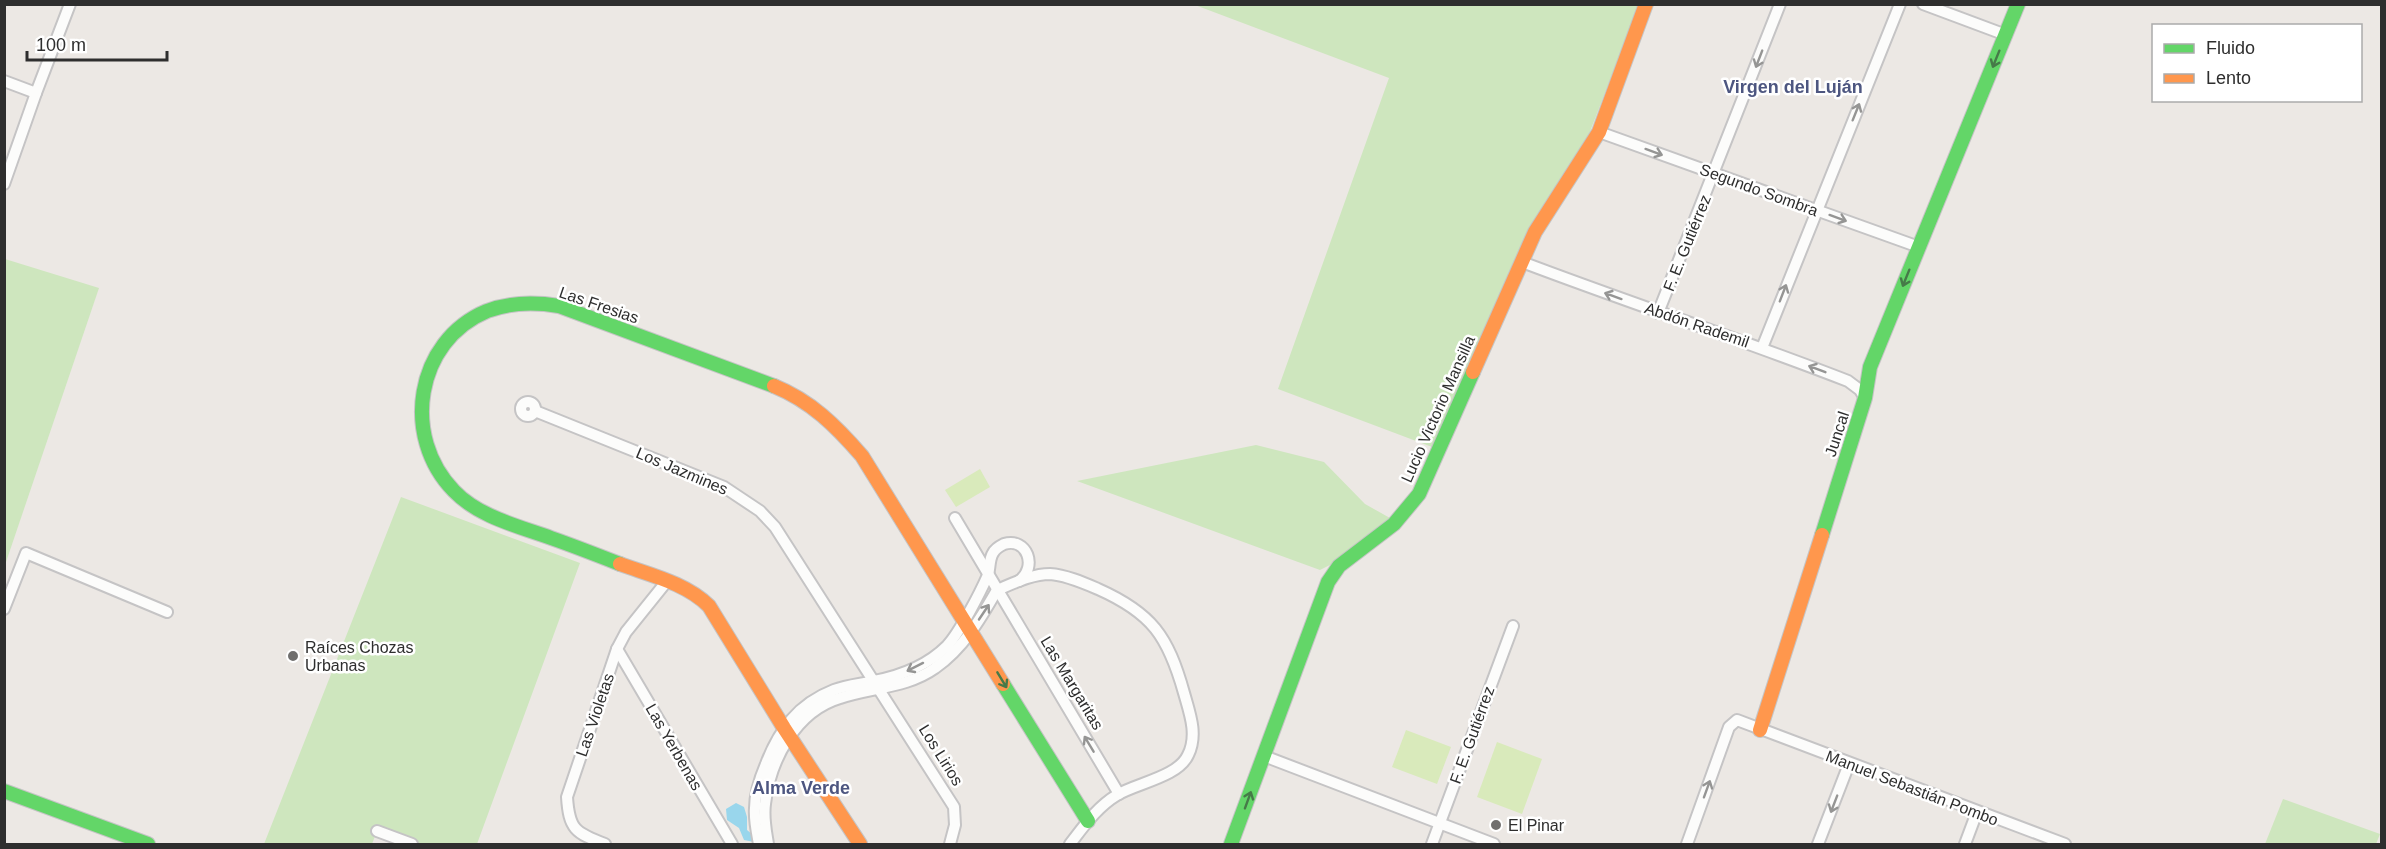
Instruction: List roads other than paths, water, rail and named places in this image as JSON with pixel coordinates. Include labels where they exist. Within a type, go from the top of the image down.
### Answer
[{"type":"street","points":[[4,184],[70,4]]},
{"type":"street","name":"Lucio Victorio Mansilla","points":[[1231,844],[1329,582],[1338,566],[1394,524],[1419,494],[1535,232],[1599,132],[1646,4]]},
{"type":"street","name":"F. E. Gutiérrez","points":[[1658,313],[1780,4]]},
{"type":"street","points":[[1762,348],[1900,4]]},
{"type":"street","points":[[1923,4],[2006,35]]},
{"type":"street","name":"Juncal","points":[[1760,730],[1865,398],[1870,367],[2018,4]]},
{"type":"street","points":[[4,81],[36,93]]},
{"type":"street","name":"Segundo Sombra","points":[[1599,132],[1919,247]]},
{"type":"street","name":"Abdón Rademil","points":[[1522,262],[1848,381],[1860,390],[1865,398]]},
{"type":"street","name":"Las Fresias","points":[[787,733],[709,606],[692,591],[484,514],[454,491],[439,474],[427,449],[420,425],[421,399],[430,367],[444,342],[461,327],[486,312],[516,303],[534,302],[559,306],[798,396],[839,430],[862,456],[968,624]]},
{"type":"street","name":"Los Jazmines","points":[[535,411],[724,487],[760,511],[775,527],[877,685]]},
{"type":"street","points":[[768,844],[764,821],[765,803],[787,733],[798,711],[834,690],[916,679],[936,667],[956,650],[989,569],[991,558],[998,548],[1010,543],[1023,548],[1029,559],[1028,572],[1016,582],[998,580],[989,569],[955,518]]},
{"type":"street","points":[[4,609],[26,553],[167,612]]},
{"type":"street","points":[[989,569],[997,590]]},
{"type":"street","points":[[968,624],[997,590],[1016,582],[1049,574],[1064,576],[1137,608],[1152,623],[1168,649],[1188,709],[1193,741],[1187,758],[1173,771],[1119,794],[1103,805],[1070,844]]},
{"type":"street","name":"Las Violetas","points":[[605,844],[582,835],[569,819],[567,797],[617,649],[626,632],[667,581]]},
{"type":"street","name":"Las Margaritas","points":[[997,590],[1119,794]]},
{"type":"street","points":[[968,624],[1088,821]]},
{"type":"street","name":"F. E. Gutiérrez","points":[[1432,844],[1513,626]]},
{"type":"street","name":"Las Yerbenas","points":[[617,649],[732,844]]},
{"type":"street","name":"Los Lirios","points":[[877,685],[954,807],[955,825],[950,844]]},
{"type":"street","points":[[1687,844],[1729,727],[1737,720],[1760,730]]},
{"type":"street","name":"Manuel Sebastián Pombo","points":[[1760,730],[2065,844]]},
{"type":"street","points":[[759,844],[754,806],[759,781],[774,743],[787,733]]},
{"type":"street","points":[[787,733],[860,844]]},
{"type":"street","points":[[1264,756],[1494,844]]},
{"type":"street","points":[[1818,844],[1849,764]]},
{"type":"street","points":[[4,791],[148,844]]},
{"type":"street","points":[[1965,844],[1977,812]]},
{"type":"street","points":[[377,831],[412,844]]},
{"type":"water","points":[[736,803],[744,807],[747,830],[753,835],[754,842],[744,840],[739,828],[727,820],[726,809]]},
{"type":"place","name":"Raíces Chozas Urbanas","points":[[293,656]]},
{"type":"place","name":"El Pinar","points":[[1496,825]]},
{"type":"district","name":"Virgen del Luján","points":[[1793,87]]},
{"type":"district","name":"Alma Verde","points":[[801,788]]}]
